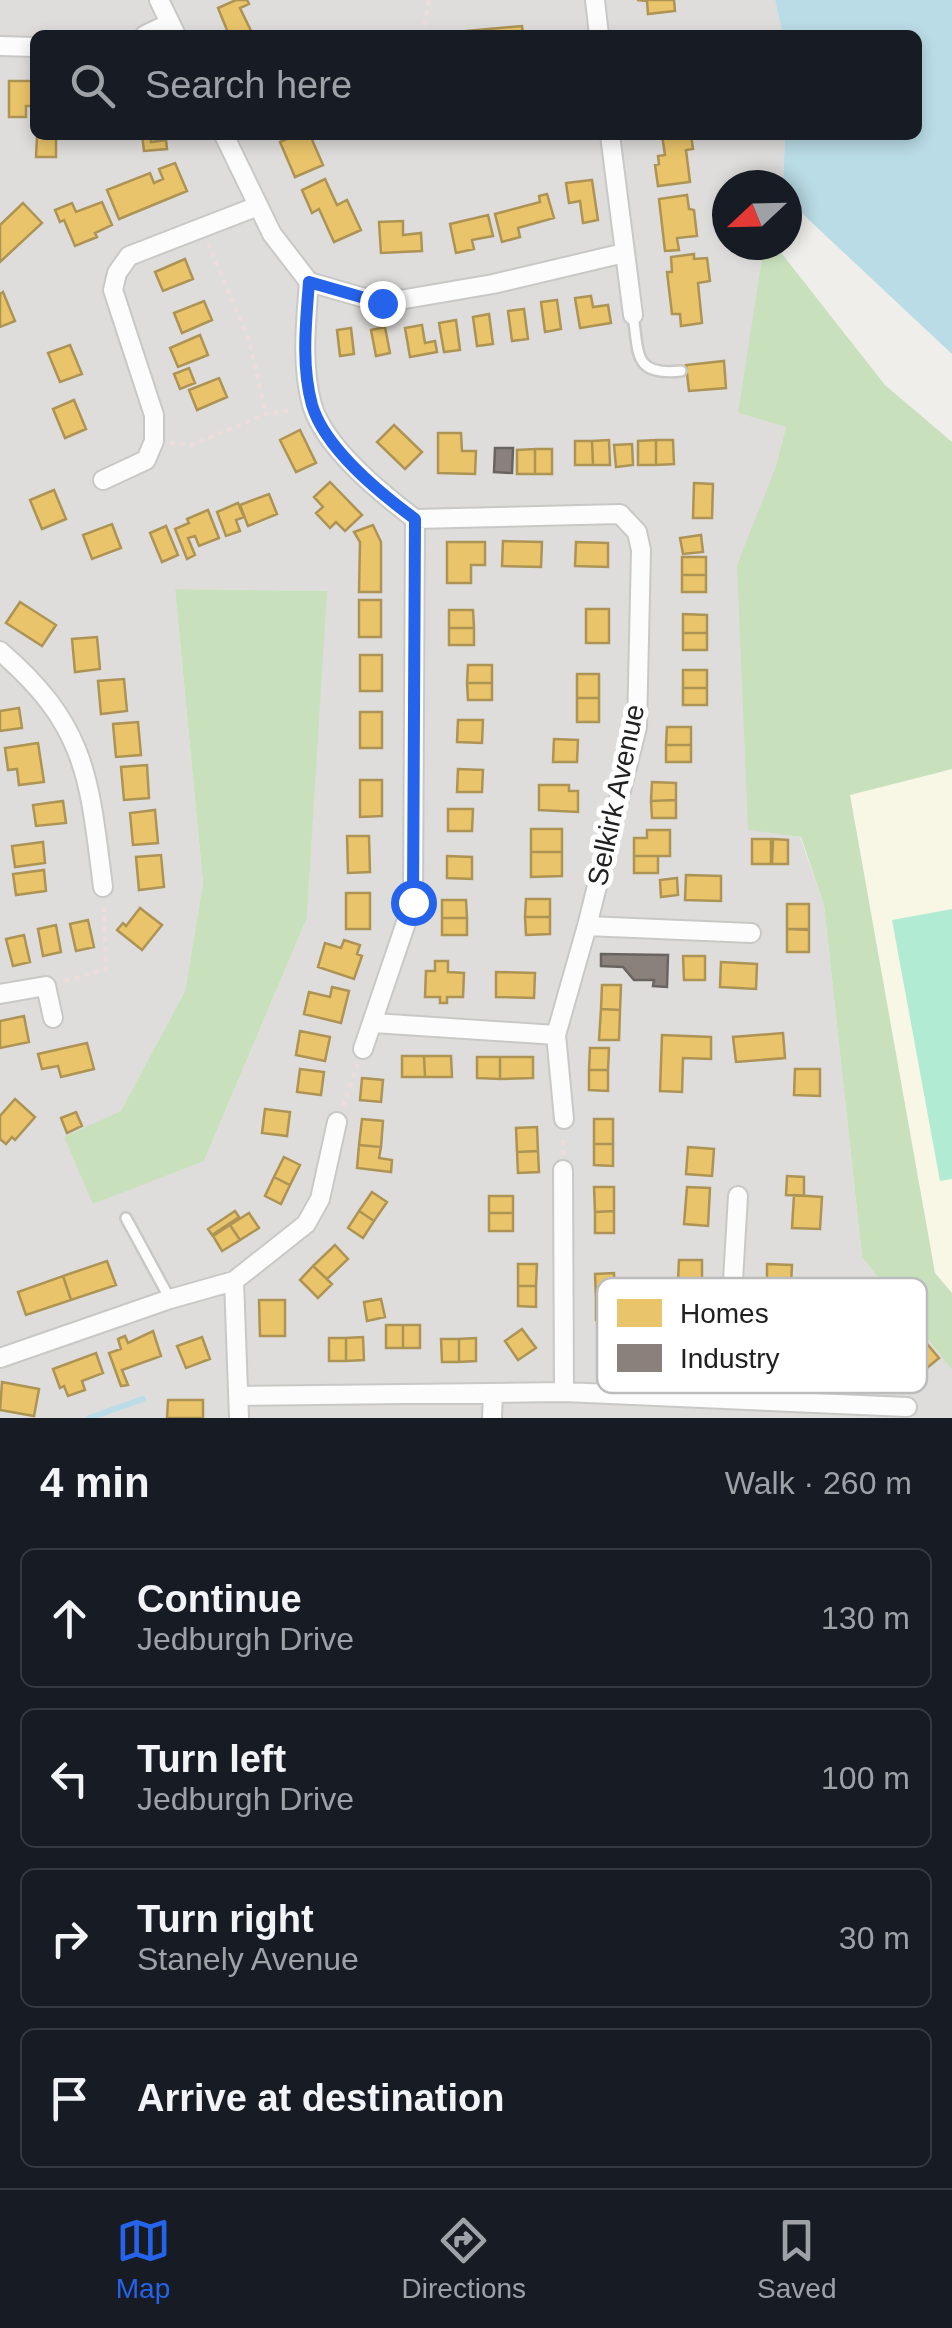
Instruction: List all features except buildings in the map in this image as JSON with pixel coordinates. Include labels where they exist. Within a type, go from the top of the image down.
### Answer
[{"type":"street","points":[[159,0],[174,29]]},
{"type":"street","points":[[595,0],[598,30]]},
{"type":"street","points":[[0,46],[30,47]]},
{"type":"street","points":[[226,140],[272,234],[309,282],[382,303],[493,284],[624,253]]},
{"type":"street","points":[[611,140],[634,315]]},
{"type":"street","points":[[104,480],[146,460],[154,441],[154,415],[112,290],[118,273],[130,256],[258,206]]},
{"type":"street","points":[[309,282],[304,347],[313,408],[340,451],[376,489],[415,519],[413,902],[364,1049]]},
{"type":"street","name":"Selkirk Avenue","points":[[415,519],[620,514],[637,532],[641,568],[636,727],[588,926],[556,1035],[564,1119]]},
{"type":"street","points":[[0,652],[29,676],[53,704],[83,763],[103,887]]},
{"type":"street","name":"Selkirk Avenue","points":[[588,926],[751,934]]},
{"type":"street","points":[[0,994],[46,986],[53,1018]]},
{"type":"street","points":[[374,1023],[556,1035]]},
{"type":"street","points":[[0,1358],[170,1299],[234,1282],[306,1224],[320,1199],[338,1122]]},
{"type":"street","points":[[563,1170],[564,1392]]},
{"type":"street","points":[[733,1278],[738,1196]]},
{"type":"street","points":[[234,1282],[238,1418]]},
{"type":"street","points":[[238,1396],[564,1392],[907,1407]]},
{"type":"street","points":[[726,1393],[726,1398]]},
{"type":"street","points":[[492,1418],[493,1394]]},
{"type":"lane","points":[[634,315],[640,360],[646,369],[658,374],[681,371]]},
{"type":"lane","points":[[126,1218],[170,1299]]},
{"type":"path","points":[[425,30],[429,0]]},
{"type":"path","points":[[201,227],[249,340],[266,414]]},
{"type":"path","points":[[154,441],[192,445],[266,414],[313,408]]},
{"type":"path","points":[[46,986],[106,970],[103,887]]},
{"type":"path","points":[[338,1122],[364,1049]]},
{"type":"path","points":[[563,1170],[564,1119]]},
{"type":"shaded area","points":[[0,0],[775,0],[782,30],[30,30],[30,140],[785,140],[784,170],[712,170],[712,260],[762,260],[739,413],[786,427],[775,469],[748,829],[800,837],[824,905],[862,1257],[879,1278],[597,1278],[597,1393],[927,1393],[927,1339],[952,1370],[952,1418],[0,1418]],"holes":[[[175,589],[326,591],[307,918],[204,1161],[64,1137],[121,1112],[185,991],[203,883]]]},
{"type":"shaded area","points":[[952,769],[952,1293],[935,1274],[850,795]]},
{"type":"green space","points":[[762,260],[787,260],[885,385],[952,442],[952,769],[850,795],[935,1273],[952,1293],[952,1370],[927,1339],[927,1278],[879,1278],[862,1257],[824,905],[801,837],[748,830],[737,565],[775,469],[786,427],[738,413]]},
{"type":"green space","points":[[175,589],[327,591],[307,918],[204,1161],[93,1204],[64,1137],[121,1111],[185,991],[203,883]]},
{"type":"green space","points":[[952,909],[952,1179],[940,1181],[892,920]]},
{"type":"water","points":[[775,0],[952,0],[952,354],[802,213],[802,170],[784,170],[785,140],[922,140],[922,30],[782,30]]},
{"type":"waterway","points":[[89,1418],[143,1399]]},
{"type":"route","points":[[382,303],[309,282],[304,347],[313,408],[340,451],[376,489],[415,519],[413,902]]}]
